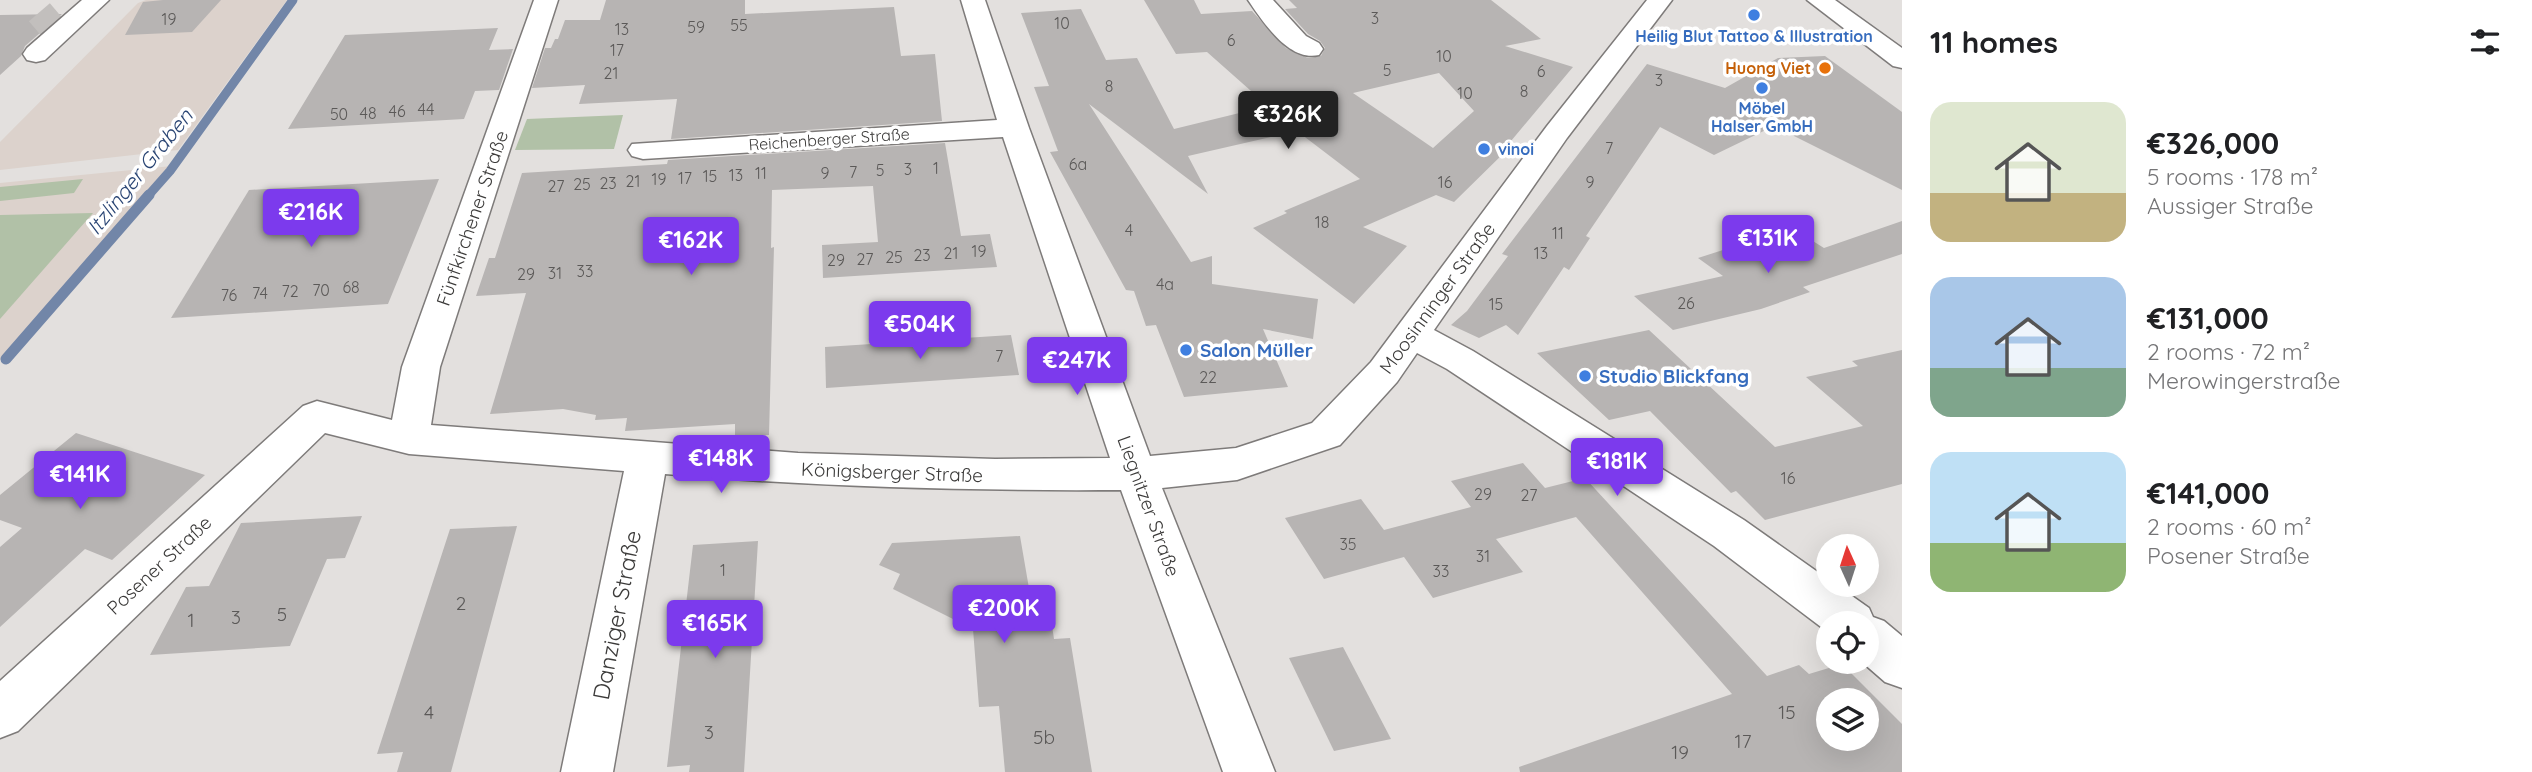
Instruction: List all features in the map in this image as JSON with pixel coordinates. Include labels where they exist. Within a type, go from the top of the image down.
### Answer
[{"type":"street","points":[[36,54],[97,0]]},
{"type":"street","name":"Fünfkirchener Straße","points":[[408,439],[421,367],[546,0]]},
{"type":"street","name":"Liegnitzer Straße","points":[[973,0],[1014,128],[1136,474],[1249,772]]},
{"type":"street","points":[[1260,0],[1297,41],[1310,48]]},
{"type":"street","name":"Moosinninger Straße","points":[[1136,474],[1237,464],[1326,434],[1384,372],[1410,332],[1557,132],[1660,0]]},
{"type":"street","points":[[1819,0],[1902,60]]},
{"type":"street","name":"Reichenberger Straße","points":[[643,150],[1014,128]]},
{"type":"street","points":[[1410,332],[1460,360],[1729,533],[1836,611]]},
{"type":"street","name":"Königsberger Straße","points":[[317,416],[408,439],[797,469],[995,475],[1136,474]]},
{"type":"street","name":"Posener Straße","points":[[0,715],[317,416]]},
{"type":"street","name":"Danziger Straße","points":[[587,772],[647,458]]},
{"type":"street","points":[[1879,646],[1902,666]]},
{"type":"shaded area","points":[[146,0],[287,0],[178,150],[0,170],[0,142],[138,3]]},
{"type":"shaded area","points":[[172,166],[0,360],[0,183]]},
{"type":"green space","points":[[623,115],[614,149],[515,150],[527,119]]},
{"type":"green space","points":[[83,179],[74,193],[0,201],[0,187]]},
{"type":"green space","points":[[93,213],[0,319],[0,215]]},
{"type":"building","points":[[221,0],[192,32],[125,35],[143,2]]},
{"type":"building","points":[[606,0],[745,0],[745,14],[894,7],[901,56],[935,54],[942,121],[671,139],[677,99],[579,104],[585,85],[532,88],[545,48],[551,48],[555,39],[558,39],[565,20],[600,20]]},
{"type":"building","points":[[1144,0],[1194,0],[1201,14],[1252,11],[1286,48],[1308,58],[1321,56],[1325,48],[1285,9],[1297,8],[1289,0],[1491,0],[1541,39],[1505,46],[1573,67],[1506,147],[1509,148],[1454,202],[1436,195],[1363,227],[1407,246],[1354,304],[1253,228],[1287,213],[1284,211],[1360,179],[1297,131],[1188,156],[1208,194],[1089,104],[1191,262],[1212,256],[1212,284],[1318,299],[1313,339],[1263,329],[1288,387],[1184,397],[1156,325],[1146,326],[1134,291],[1126,290],[1050,152],[1058,151],[1034,87],[1049,86],[1021,13],[1081,9],[1106,60],[1137,58],[1174,129],[1268,106],[1207,52],[1176,54]],"holes":[[[1439,73],[1474,111],[1433,148],[1353,93]]]},
{"type":"building","points":[[62,14],[25,46],[21,56],[0,75],[0,15]]},
{"type":"building","points":[[498,28],[489,50],[513,49],[499,90],[475,91],[464,119],[288,129],[345,35]]},
{"type":"building","points":[[1825,56],[1902,112],[1902,190],[1774,126],[1714,155],[1660,127],[1586,236],[1590,238],[1569,270],[1564,267],[1518,335],[1506,325],[1479,338],[1451,325],[1467,311],[1508,256],[1502,254],[1647,64],[1725,88],[1778,58]]},
{"type":"building","points":[[945,143],[961,236],[990,234],[997,267],[823,278],[822,245],[878,242],[873,186],[772,190],[771,248],[774,247],[769,435],[735,437],[735,424],[625,431],[627,418],[595,420],[596,415],[563,409],[490,414],[526,293],[476,296],[489,258],[495,258],[522,173],[667,164],[668,160]]},
{"type":"building","points":[[439,179],[388,304],[171,318],[249,190]]},
{"type":"building","points":[[1902,221],[1902,254],[1803,287],[1810,292],[1761,309],[1673,330],[1634,296],[1723,276],[1698,258],[1792,228],[1824,248]]},
{"type":"building","points":[[1649,330],[1775,447],[1863,426],[1806,377],[1858,366],[1852,361],[1902,350],[1902,484],[1765,520],[1736,491],[1731,493],[1650,411],[1609,420],[1537,353]]},
{"type":"building","points":[[1011,335],[1019,375],[826,388],[825,347]]},
{"type":"building","points":[[76,433],[205,475],[112,560],[85,549],[0,627],[0,547],[22,528],[0,520],[0,495]]},
{"type":"building","points":[[1523,463],[1545,488],[1585,478],[1767,676],[1799,665],[1809,674],[1816,672],[1816,674],[1852,674],[1866,688],[1816,688],[1816,751],[1879,751],[1879,701],[1902,724],[1902,772],[1520,772],[1519,767],[1732,694],[1576,517],[1496,539],[1523,572],[1433,598],[1404,557],[1324,579],[1285,518],[1361,499],[1384,530],[1471,507],[1451,481]]},
{"type":"building","points":[[362,516],[345,558],[327,559],[290,646],[150,655],[186,587],[209,586],[241,523]]},
{"type":"building","points":[[517,526],[451,772],[397,772],[403,752],[377,754],[450,529]]},
{"type":"building","points":[[1020,536],[1031,600],[1048,598],[1054,639],[1070,638],[1092,772],[1005,772],[999,706],[979,707],[973,629],[893,589],[900,574],[879,565],[892,543]]},
{"type":"building","points":[[758,541],[744,772],[689,772],[690,765],[667,767],[693,545]]},
{"type":"building","points":[[1343,647],[1391,739],[1334,751],[1289,658]]},
{"type":"waterway","name":"Itzlinger Graben","points":[[147,197],[170,171],[293,0]]},
{"type":"waterway","name":"Itzlinger Graben","points":[[6,359],[149,195]]},
{"type":"tunnel","points":[[38,32],[59,14]]},
{"type":"place","name":"Heilig Blut Tattoo & Illustration","points":[[1754,15]]},
{"type":"place","name":"Huong Viet","points":[[1825,68]]},
{"type":"place","name":"Möbel Halser GmbH","points":[[1762,88]]},
{"type":"place","name":"vinoi","points":[[1484,149]]},
{"type":"place","name":"Salon Müller","points":[[1186,350]]},
{"type":"place","name":"Studio Blickfang","points":[[1585,376]]}]
